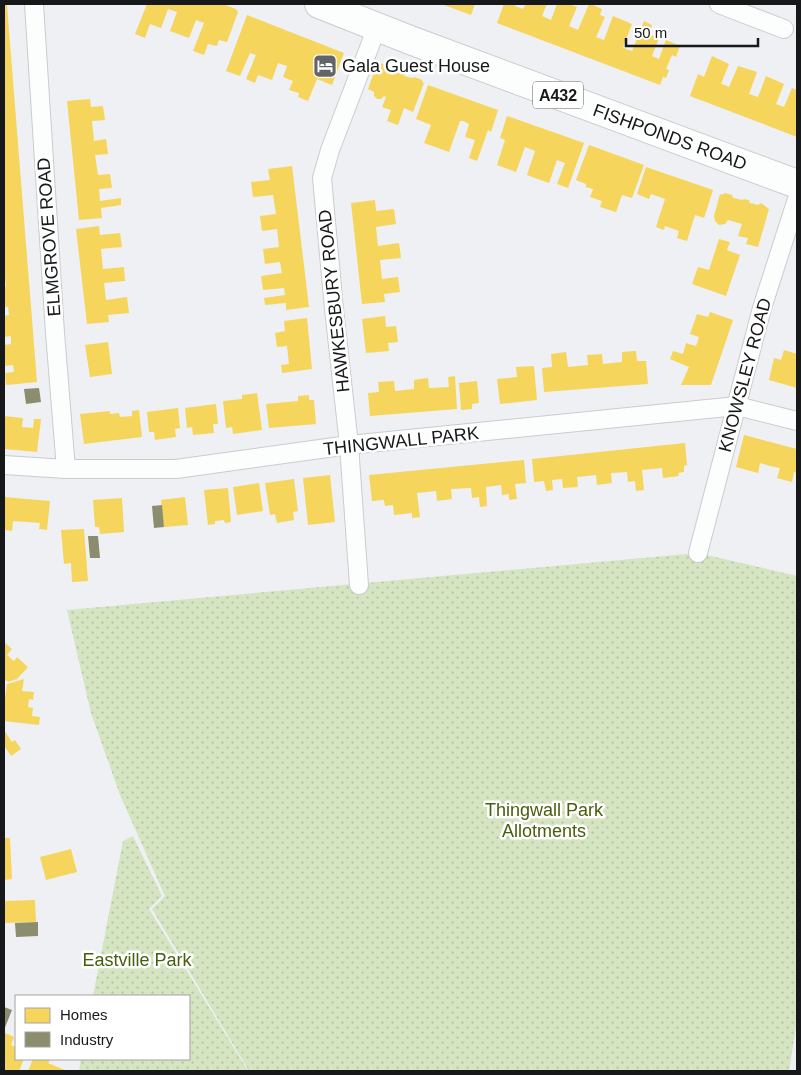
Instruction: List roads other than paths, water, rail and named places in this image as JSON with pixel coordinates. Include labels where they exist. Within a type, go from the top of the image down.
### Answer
[{"type":"main road","name":"FISHPONDS ROAD","points":[[319,4],[797,184]]},
{"type":"street","name":"ELMGROVE ROAD","points":[[34,4],[51,274],[66,469]]},
{"type":"street","points":[[718,4],[784,29]]},
{"type":"street","name":"HAWKESBURY ROAD","points":[[359,585],[349,445],[322,178],[330,150],[377,27]]},
{"type":"street","name":"KNOWSLEY ROAD","points":[[698,554],[762,308],[797,199]]},
{"type":"street","name":"THINGWALL PARK","points":[[4,465],[66,469],[176,469],[349,445],[736,406],[797,422]]},
{"type":"place","name":"Gala Guest House","points":[[325,66]]},
{"type":"park label","name":"Thingwall Park Allotments","points":[[544,820]]},
{"type":"park label","name":"Eastville Park","points":[[137,960]]}]
